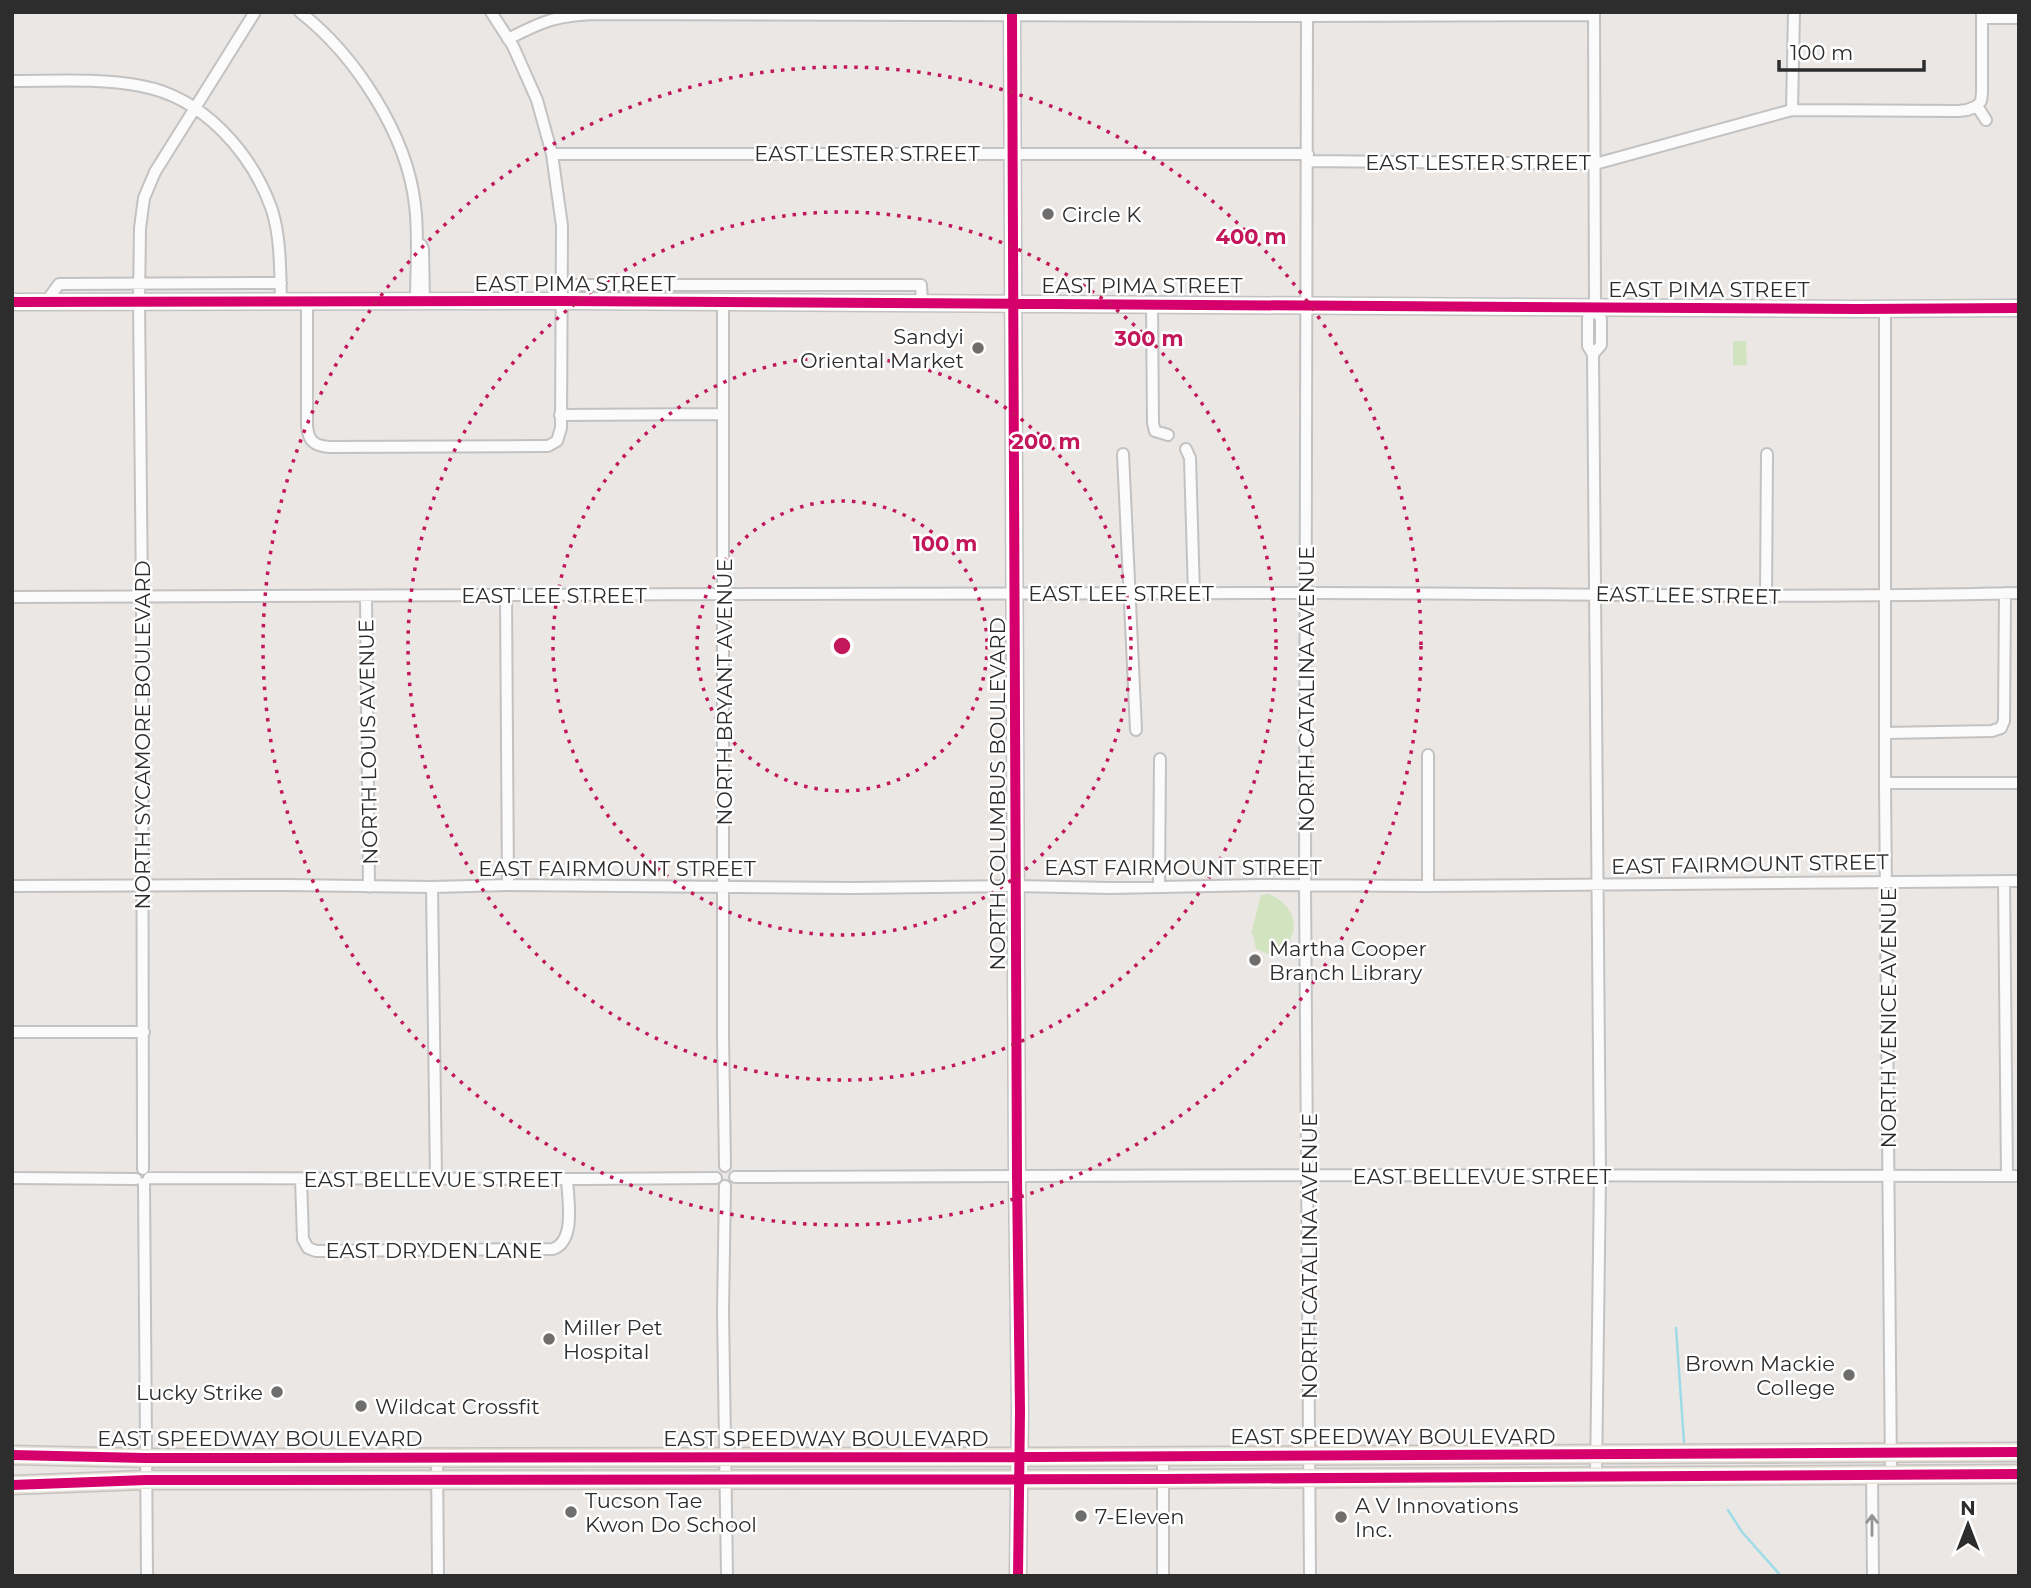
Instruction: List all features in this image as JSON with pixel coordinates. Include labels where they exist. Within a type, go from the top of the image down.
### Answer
[{"type":"main road","name":"EAST SPEEDWAY BOULEVARD","points":[[12,1455],[145,1458],[724,1458],[2019,1452]]},
{"type":"main road","name":"EAST SPEEDWAY BOULEVARD","points":[[12,1485],[146,1480],[1163,1479],[2019,1474]]},
{"type":"street","name":"NORTH SYCAMORE BOULEVARD","points":[[147,1576],[139,301],[141,228],[144,198],[155,172],[255,12]]},
{"type":"street","points":[[300,12],[350,61],[372,94],[405,162],[415,202],[420,302]]},
{"type":"street","points":[[307,301],[307,425],[309,438],[314,444],[330,447],[548,446],[555,443],[559,436],[560,415],[562,226],[552,153],[537,100],[508,39],[491,12]]},
{"type":"street","points":[[1792,110],[1794,12]]},
{"type":"street","points":[[508,39],[545,21],[572,14],[1594,14],[1595,308],[1601,319],[1601,345],[1593,354],[1600,1177],[1596,1477]]},
{"type":"street","name":"NORTH COLUMBUS BOULEVARD","points":[[1012,14],[1020,1479],[1018,1576]]},
{"type":"street","name":"NORTH CATALINA AVENUE","points":[[1307,14],[1305,886],[1310,1576]]},
{"type":"street","points":[[1986,120],[1977,106],[1982,93],[1982,15],[2019,18]]},
{"type":"street","points":[[12,81],[100,81],[144,86],[196,109],[224,132],[251,166],[272,210],[279,244],[281,301]]},
{"type":"street","name":"EAST LESTER STREET","points":[[552,153],[1013,153],[1595,163],[1792,110],[1958,111],[1977,106]]},
{"type":"street","points":[[46,302],[59,284],[281,283]]},
{"type":"street","name":"EAST PIMA STREET","points":[[12,302],[420,302],[561,293],[921,285],[922,303]]},
{"type":"street","name":"EAST PIMA STREET","points":[[561,293],[723,302],[2019,308]]},
{"type":"street","name":"NORTH BRYANT AVENUE","points":[[723,302],[725,1166]]},
{"type":"street","points":[[1152,305],[1153,423],[1155,431],[1168,435]]},
{"type":"street","name":"NORTH VENICE AVENUE","points":[[1885,309],[1885,783],[1891,1475]]},
{"type":"street","points":[[560,415],[722,414]]},
{"type":"street","points":[[1186,449],[1190,458],[1194,593]]},
{"type":"street","points":[[1124,454],[1136,730]]},
{"type":"street","points":[[1766,597],[1767,454]]},
{"type":"street","name":"EAST LEE STREET","points":[[12,597],[1015,593],[1766,597],[2019,593]]},
{"type":"street","points":[[1885,733],[1992,731],[2001,728],[2004,721],[2005,593]]},
{"type":"street","points":[[506,595],[508,885]]},
{"type":"street","name":"NORTH LOUIS AVENUE","points":[[366,597],[369,887]]},
{"type":"street","points":[[1428,755],[1429,886]]},
{"type":"street","points":[[1158,887],[1160,759]]},
{"type":"street","points":[[1885,783],[2019,783]]},
{"type":"street","points":[[2004,881],[2013,1176]]},
{"type":"street","name":"EAST FAIRMOUNT STREET","points":[[12,886],[1110,888],[2019,881]]},
{"type":"street","points":[[432,887],[436,1179]]},
{"type":"street","points":[[12,1032],[144,1032]]},
{"type":"street","points":[[725,1166],[733,1170],[735,1177],[733,1182],[725,1186],[716,1178],[718,1170],[725,1166]]},
{"type":"street","name":"EAST BELLEVUE STREET","points":[[735,1177],[2013,1176]]},
{"type":"street","name":"EAST BELLEVUE STREET","points":[[12,1178],[716,1178]]},
{"type":"street","name":"EAST DRYDEN LANE","points":[[301,1179],[303,1239],[308,1248],[316,1251],[553,1249],[563,1243],[568,1231],[567,1179]]},
{"type":"street","points":[[725,1186],[723,1311],[727,1576]]},
{"type":"street","points":[[437,1457],[438,1576]]},
{"type":"street","points":[[1163,1457],[1163,1576]]},
{"type":"street","points":[[1872,1475],[1873,1576]]},
{"type":"green space","points":[[1733,341],[1746,341],[1747,365],[1733,366]]},
{"type":"green space","points":[[1268,894],[1287,906],[1294,923],[1289,941],[1273,956],[1256,949],[1251,934],[1261,895]]},
{"type":"waterway","points":[[1676,1328],[1684,1442]]},
{"type":"waterway","points":[[1728,1510],[1742,1532],[1781,1576]]},
{"type":"cycle path","points":[[1012,12],[1020,1411],[1018,1576]]},
{"type":"cycle path","points":[[12,302],[561,301],[2019,308]]},
{"type":"cycle path","points":[[12,1455],[145,1458],[1035,1457],[2019,1452]]},
{"type":"cycle path","points":[[12,1485],[146,1480],[1163,1479],[2019,1474]]},
{"type":"place","name":"Circle K","points":[[1048,214]]},
{"type":"place","name":"Sandyi Oriental Market","points":[[978,348]]},
{"type":"place","name":"Martha Cooper Branch Library","points":[[1255,960]]},
{"type":"place","name":"Miller Pet Hospital","points":[[549,1339]]},
{"type":"place","name":"Brown Mackie College","points":[[1849,1375]]},
{"type":"place","name":"Lucky Strike","points":[[277,1392]]},
{"type":"place","name":"Wildcat Crossfit","points":[[361,1406]]},
{"type":"place","name":"Tucson Tae Kwon Do School","points":[[571,1512]]},
{"type":"place","name":"7-Eleven","points":[[1081,1516]]},
{"type":"place","name":"A V Innovations Inc.","points":[[1341,1517]]}]
